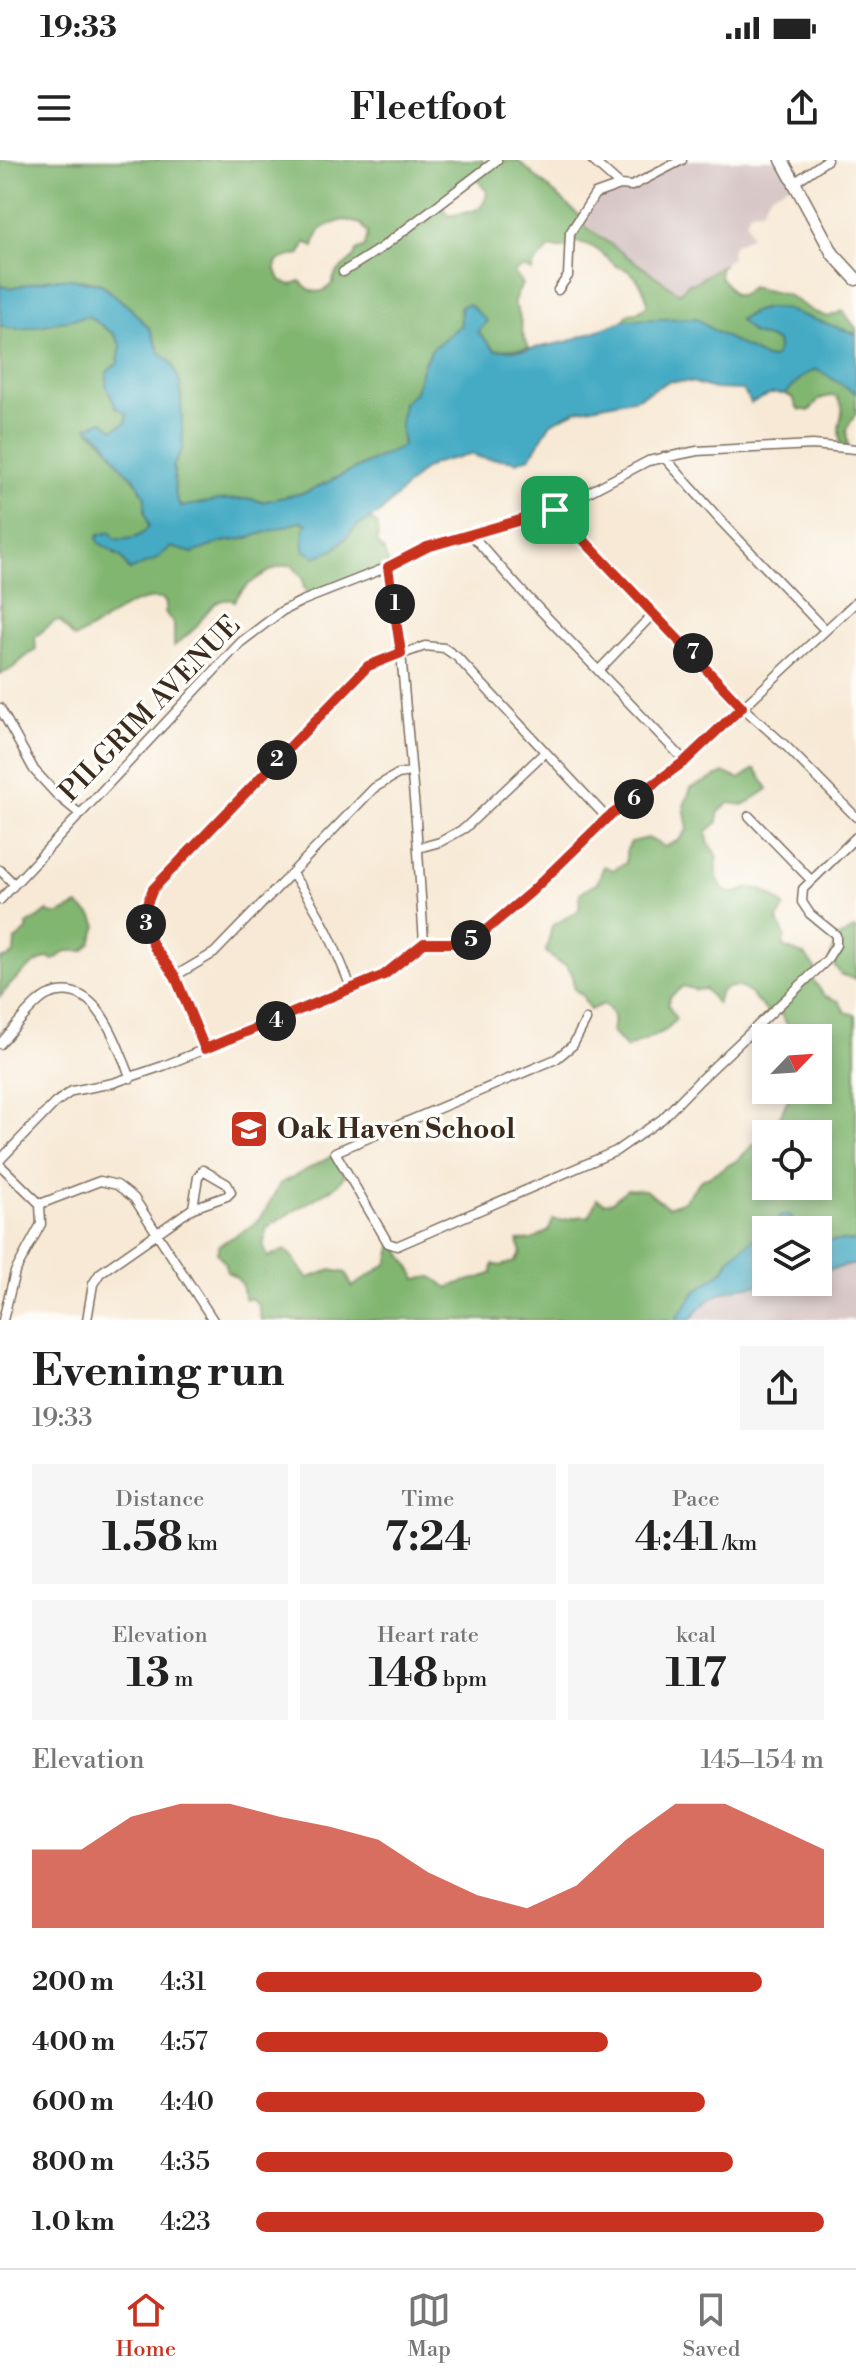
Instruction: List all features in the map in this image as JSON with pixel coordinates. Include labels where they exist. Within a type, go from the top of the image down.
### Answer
[{"type":"main road","points":[[782,160],[833,254],[856,279]]},
{"type":"street","points":[[343,272],[381,248],[497,160]]},
{"type":"street","points":[[592,160],[620,185]]},
{"type":"street","points":[[558,290],[568,276],[570,233],[595,194],[620,185],[632,186],[682,160]]},
{"type":"street","points":[[794,183],[827,160]]},
{"type":"street","name":"PILGRIM AVENUE","points":[[0,900],[241,642],[265,622],[302,601],[388,567],[427,547],[555,510],[648,461],[697,451],[813,445],[856,449]]},
{"type":"street","points":[[664,457],[825,630]]},
{"type":"street","points":[[555,510],[742,707],[786,746],[856,817]]},
{"type":"street","points":[[470,533],[685,761]]},
{"type":"street","points":[[388,567],[401,653],[424,943]]},
{"type":"street","points":[[3,1320],[15,1272],[41,1224],[40,1204],[0,1162],[55,1103],[72,1091],[131,1078],[352,990],[384,975],[424,943],[462,943],[479,936],[531,892],[607,818],[685,761],[856,602]]},
{"type":"street","points":[[599,670],[653,614]]},
{"type":"street","points":[[205,1049],[175,976],[154,947],[146,928],[146,906],[153,889],[368,666],[425,646],[444,648],[457,657],[607,818]]},
{"type":"street","points":[[0,708],[34,770],[80,814]]},
{"type":"street","points":[[418,848],[440,842],[465,828],[544,753]]},
{"type":"street","points":[[175,976],[214,953],[374,788],[398,774],[410,772]]},
{"type":"street","points":[[749,816],[811,880]]},
{"type":"street","points":[[586,1020],[573,1045],[556,1059],[335,1152],[388,1243],[397,1246],[578,1169],[616,1151],[662,1119],[826,961],[836,945],[836,935],[810,914],[802,902],[803,889],[856,837]]},
{"type":"street","points":[[0,870],[14,884]]},
{"type":"street","points":[[292,874],[314,903],[327,928],[352,990]]},
{"type":"street","points":[[0,1044],[47,996],[69,992],[89,999],[101,1012],[131,1078]]},
{"type":"street","points":[[87,1320],[93,1284],[100,1273],[193,1208],[227,1196],[231,1192],[227,1184],[203,1170],[198,1177],[193,1208]]},
{"type":"street","points":[[40,1204],[100,1181],[117,1185],[134,1198],[213,1320]]},
{"type":"shaded area","points":[[683,160],[782,160],[793,183],[770,195],[762,210],[751,211],[746,220],[751,236],[734,245],[732,258],[694,283],[689,283],[679,293],[578,222],[590,207],[619,185],[633,186]]},
{"type":"shaded area","points":[[856,1264],[856,1320],[691,1320],[707,1300],[727,1289],[752,1286],[752,1296],[832,1296],[832,1269]]},
{"type":"green space","points":[[0,160],[482,160],[484,163],[517,160],[579,215],[579,222],[679,293],[689,283],[724,264],[720,267],[720,276],[734,295],[741,295],[751,287],[787,295],[828,317],[843,311],[856,328],[856,334],[784,309],[755,311],[739,319],[752,333],[777,341],[775,357],[767,359],[696,318],[623,321],[629,313],[647,305],[641,285],[634,275],[618,267],[595,248],[571,241],[568,248],[550,248],[534,264],[532,271],[523,267],[514,272],[522,284],[513,303],[529,348],[495,350],[478,332],[481,325],[460,308],[461,325],[432,349],[415,392],[404,402],[400,424],[403,446],[307,492],[262,502],[252,499],[220,500],[181,507],[175,493],[173,467],[183,448],[180,383],[171,362],[160,353],[150,329],[101,284],[69,279],[10,288],[0,286]],"holes":[[[476,178],[487,192],[482,204],[473,211],[449,216],[440,205]],[[344,220],[361,224],[368,233],[365,247],[356,251],[334,277],[333,283],[316,292],[300,281],[291,285],[281,281],[276,267],[279,260],[300,254],[306,242],[314,247],[323,228]]]},
{"type":"green space","points":[[88,316],[114,334],[121,346],[118,363],[107,386],[127,414],[126,423],[119,428],[91,432],[106,445],[144,495],[149,526],[134,538],[114,539],[114,554],[121,557],[129,570],[154,560],[171,547],[193,553],[302,521],[334,550],[358,525],[370,519],[378,525],[377,542],[389,566],[309,599],[303,578],[292,565],[277,568],[252,582],[235,601],[228,599],[216,603],[195,628],[174,646],[174,625],[165,612],[163,599],[138,601],[74,638],[60,621],[55,621],[35,637],[36,650],[0,674],[0,325],[12,329],[28,328]]},
{"type":"green space","points":[[816,368],[856,393],[856,413],[846,430],[848,447],[840,444],[842,409],[836,396],[822,398],[809,411],[798,409],[793,398],[785,394]]},
{"type":"green space","points":[[756,769],[768,789],[744,805],[729,803],[718,813],[718,822],[706,832],[709,844],[718,857],[720,885],[734,893],[757,888],[785,907],[777,919],[785,936],[785,948],[806,956],[816,970],[811,977],[825,996],[839,1001],[845,1012],[856,1015],[856,1241],[832,1241],[832,1216],[752,1216],[752,1241],[730,1258],[724,1270],[696,1291],[675,1320],[261,1320],[258,1304],[244,1298],[240,1282],[227,1272],[225,1263],[217,1253],[219,1245],[252,1226],[262,1216],[280,1184],[332,1156],[345,1175],[336,1186],[267,1227],[263,1246],[268,1257],[285,1250],[308,1278],[331,1270],[346,1273],[352,1287],[388,1263],[393,1244],[417,1279],[432,1277],[449,1288],[487,1276],[492,1273],[493,1264],[500,1266],[515,1262],[521,1253],[518,1241],[532,1240],[549,1230],[553,1219],[589,1217],[597,1199],[604,1203],[612,1202],[627,1189],[645,1190],[668,1207],[684,1201],[700,1181],[738,1160],[752,1146],[752,1200],[832,1200],[832,1120],[778,1120],[786,1104],[832,1104],[832,1024],[787,1024],[777,1009],[768,1013],[742,988],[721,991],[717,1004],[705,989],[683,986],[669,998],[668,1005],[676,1019],[665,1031],[626,1048],[611,1031],[613,1020],[609,1009],[603,1004],[590,1010],[582,995],[574,989],[572,974],[566,965],[546,952],[552,926],[579,910],[580,893],[597,883],[604,866],[613,870],[626,863],[626,851],[631,842],[648,838],[665,847],[679,840],[688,829],[684,806],[691,788],[724,773],[740,779]]},
{"type":"green space","points":[[78,905],[93,917],[97,926],[91,943],[83,951],[67,951],[53,960],[48,957],[33,965],[15,979],[0,997],[0,959],[14,953],[15,940],[27,930],[27,925],[48,911],[59,914]]},
{"type":"green space","points":[[854,929],[856,979],[841,975],[830,959],[837,938]]},
{"type":"water","points":[[51,279],[101,284],[150,329],[160,353],[171,362],[180,383],[183,448],[173,467],[175,493],[181,507],[220,500],[252,499],[262,502],[307,492],[403,446],[400,424],[404,402],[415,392],[432,349],[461,325],[461,306],[469,304],[487,321],[478,332],[495,350],[524,350],[566,342],[626,320],[696,318],[767,359],[775,357],[777,341],[752,333],[739,320],[755,311],[784,309],[856,334],[856,393],[816,369],[802,377],[785,394],[771,394],[751,403],[743,390],[714,389],[692,382],[669,381],[637,398],[577,410],[551,423],[530,457],[516,462],[470,454],[435,463],[422,471],[379,514],[358,525],[334,550],[315,557],[304,550],[303,531],[307,524],[302,521],[193,553],[171,547],[155,560],[130,570],[121,557],[98,542],[97,536],[110,532],[115,539],[125,539],[142,534],[149,526],[145,497],[135,478],[122,468],[104,440],[87,427],[103,421],[113,429],[126,423],[127,414],[116,407],[106,386],[107,372],[118,363],[121,346],[114,334],[88,316],[28,328],[11,329],[0,325],[0,286],[10,288]]},
{"type":"water","points":[[752,1240],[752,1286],[723,1292],[702,1306],[691,1320],[675,1320],[696,1291],[724,1270],[730,1258]]},
{"type":"water","points":[[832,1241],[856,1241],[856,1264],[832,1269]]},
{"type":"place","name":"Oak Haven School","points":[[249,1129]]},
{"type":"route","points":[[555,510],[742,707],[685,761],[607,818],[531,892],[479,936],[462,943],[424,943],[384,975],[205,1049],[175,976],[166,967],[146,928],[146,906],[153,889],[368,666],[401,653],[388,567],[427,547],[555,510]]}]
